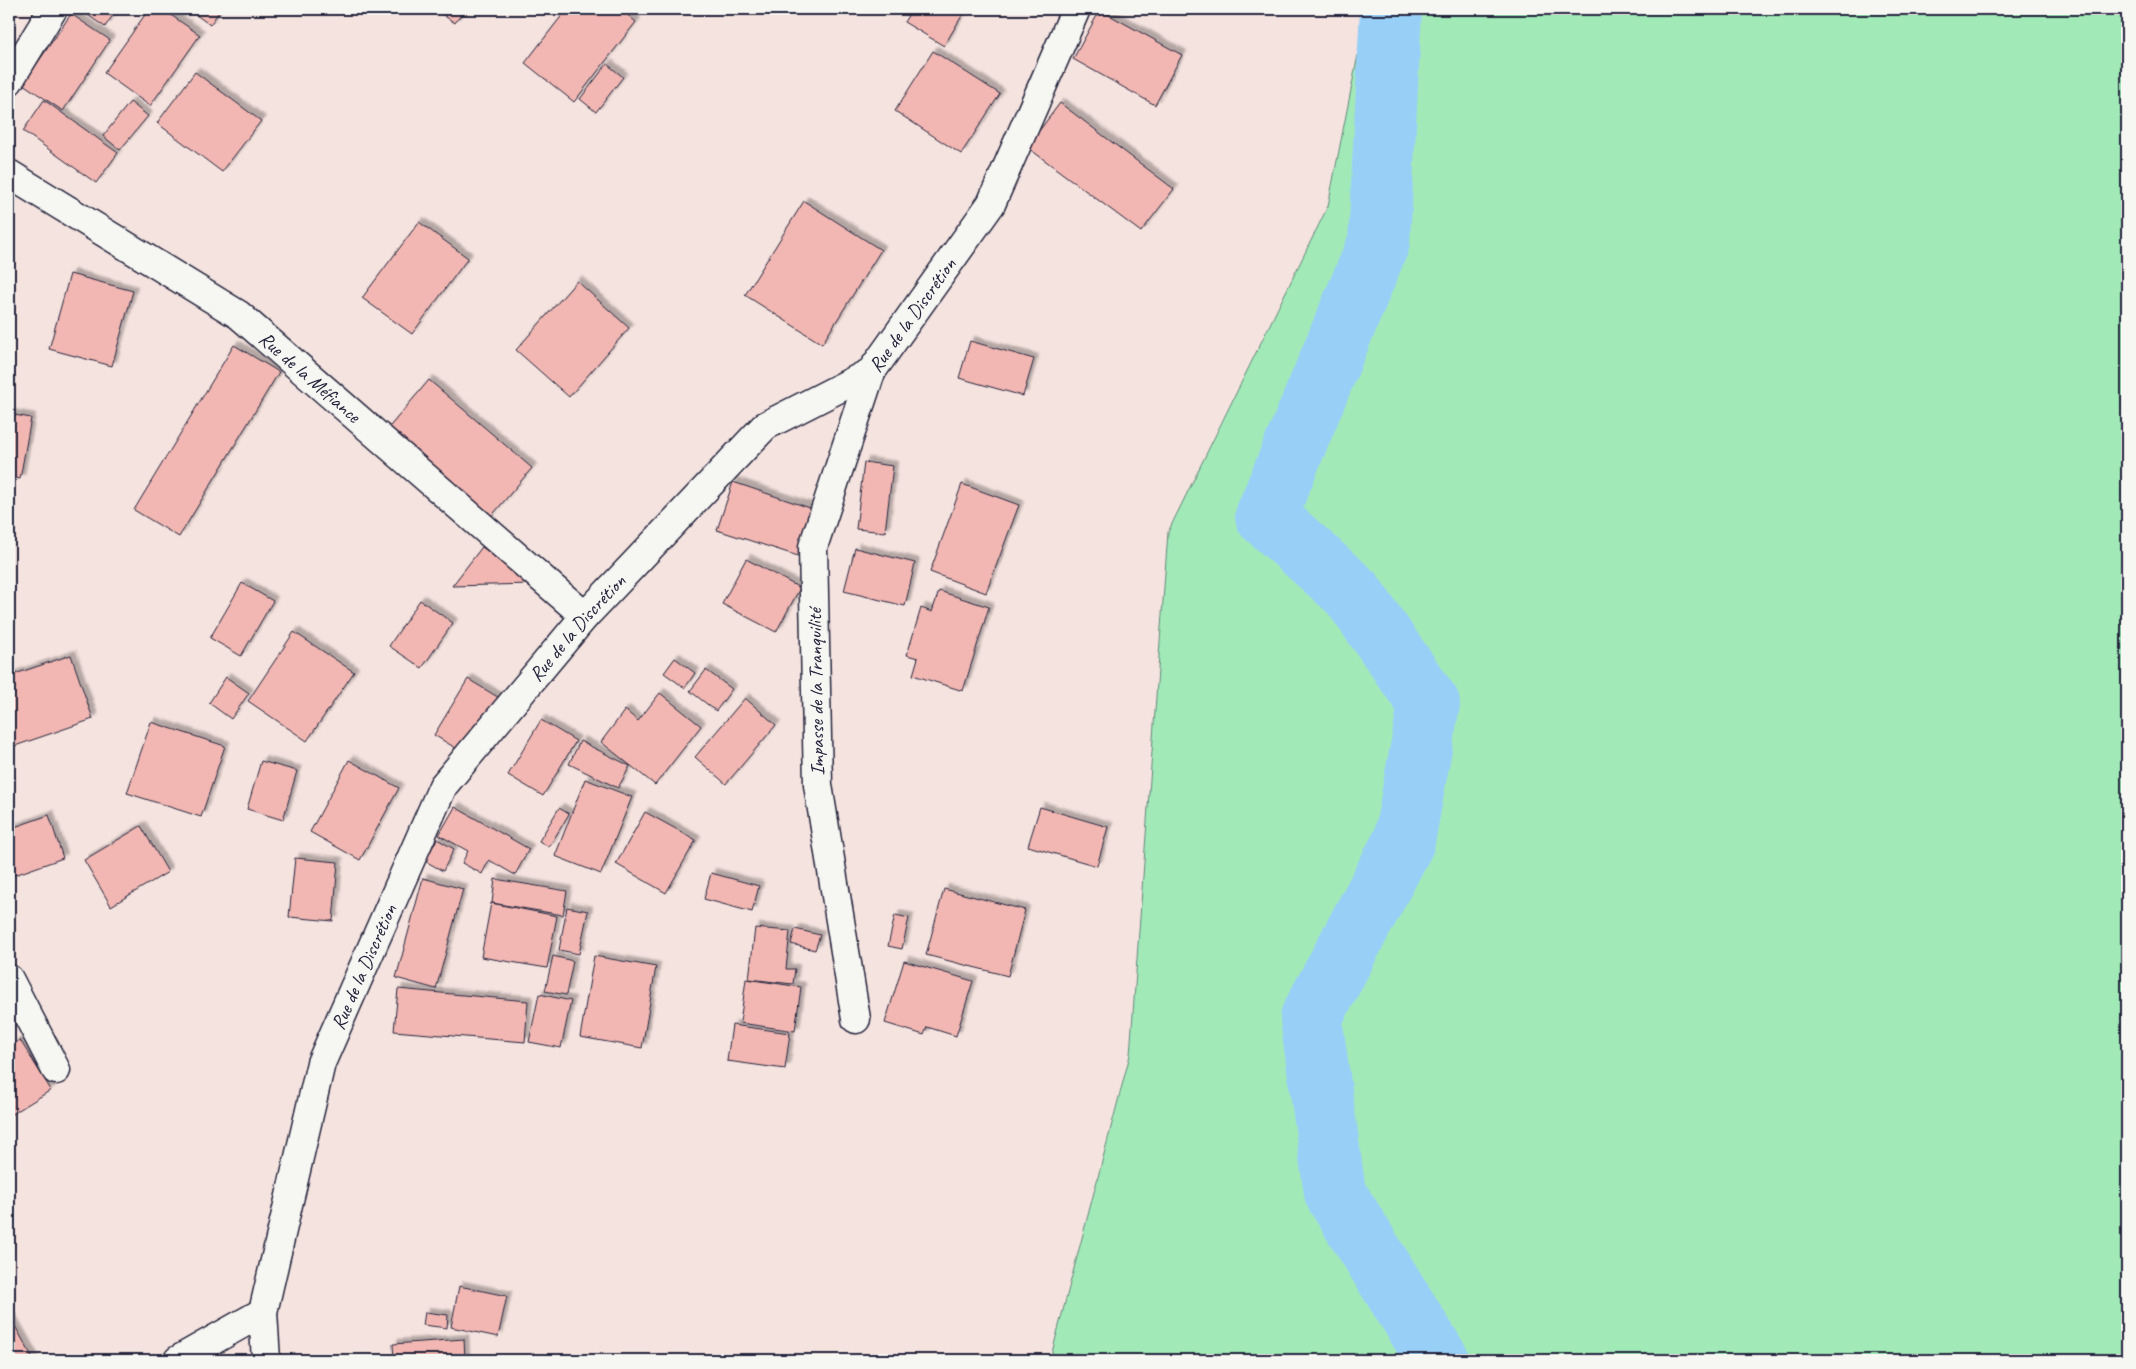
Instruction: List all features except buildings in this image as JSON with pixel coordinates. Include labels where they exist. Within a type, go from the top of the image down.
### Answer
[{"type":"street","points":[[9,81],[53,9]]},
{"type":"street","name":"Rue de la Discrétion","points":[[266,1360],[263,1312],[321,1063],[442,786],[585,616],[765,426],[871,372],[991,204],[1076,9]]},
{"type":"street","name":"Rue de la Méfiance","points":[[9,174],[239,315],[585,616]]},
{"type":"street","name":"Impasse de la Tranquilité","points":[[856,1019],[818,784],[813,547],[871,372]]},
{"type":"street","points":[[9,978],[56,1070]]},
{"type":"street","points":[[178,1360],[263,1312]]},
{"type":"green space","points":[[1367,9],[2127,9],[2127,1360],[1050,1360],[1130,1055],[1168,532],[1328,206]]},
{"type":"waterway","points":[[1391,9],[1379,242],[1266,516],[1352,593],[1429,704],[1404,841],[1311,1018],[1335,1193],[1438,1360]]}]
